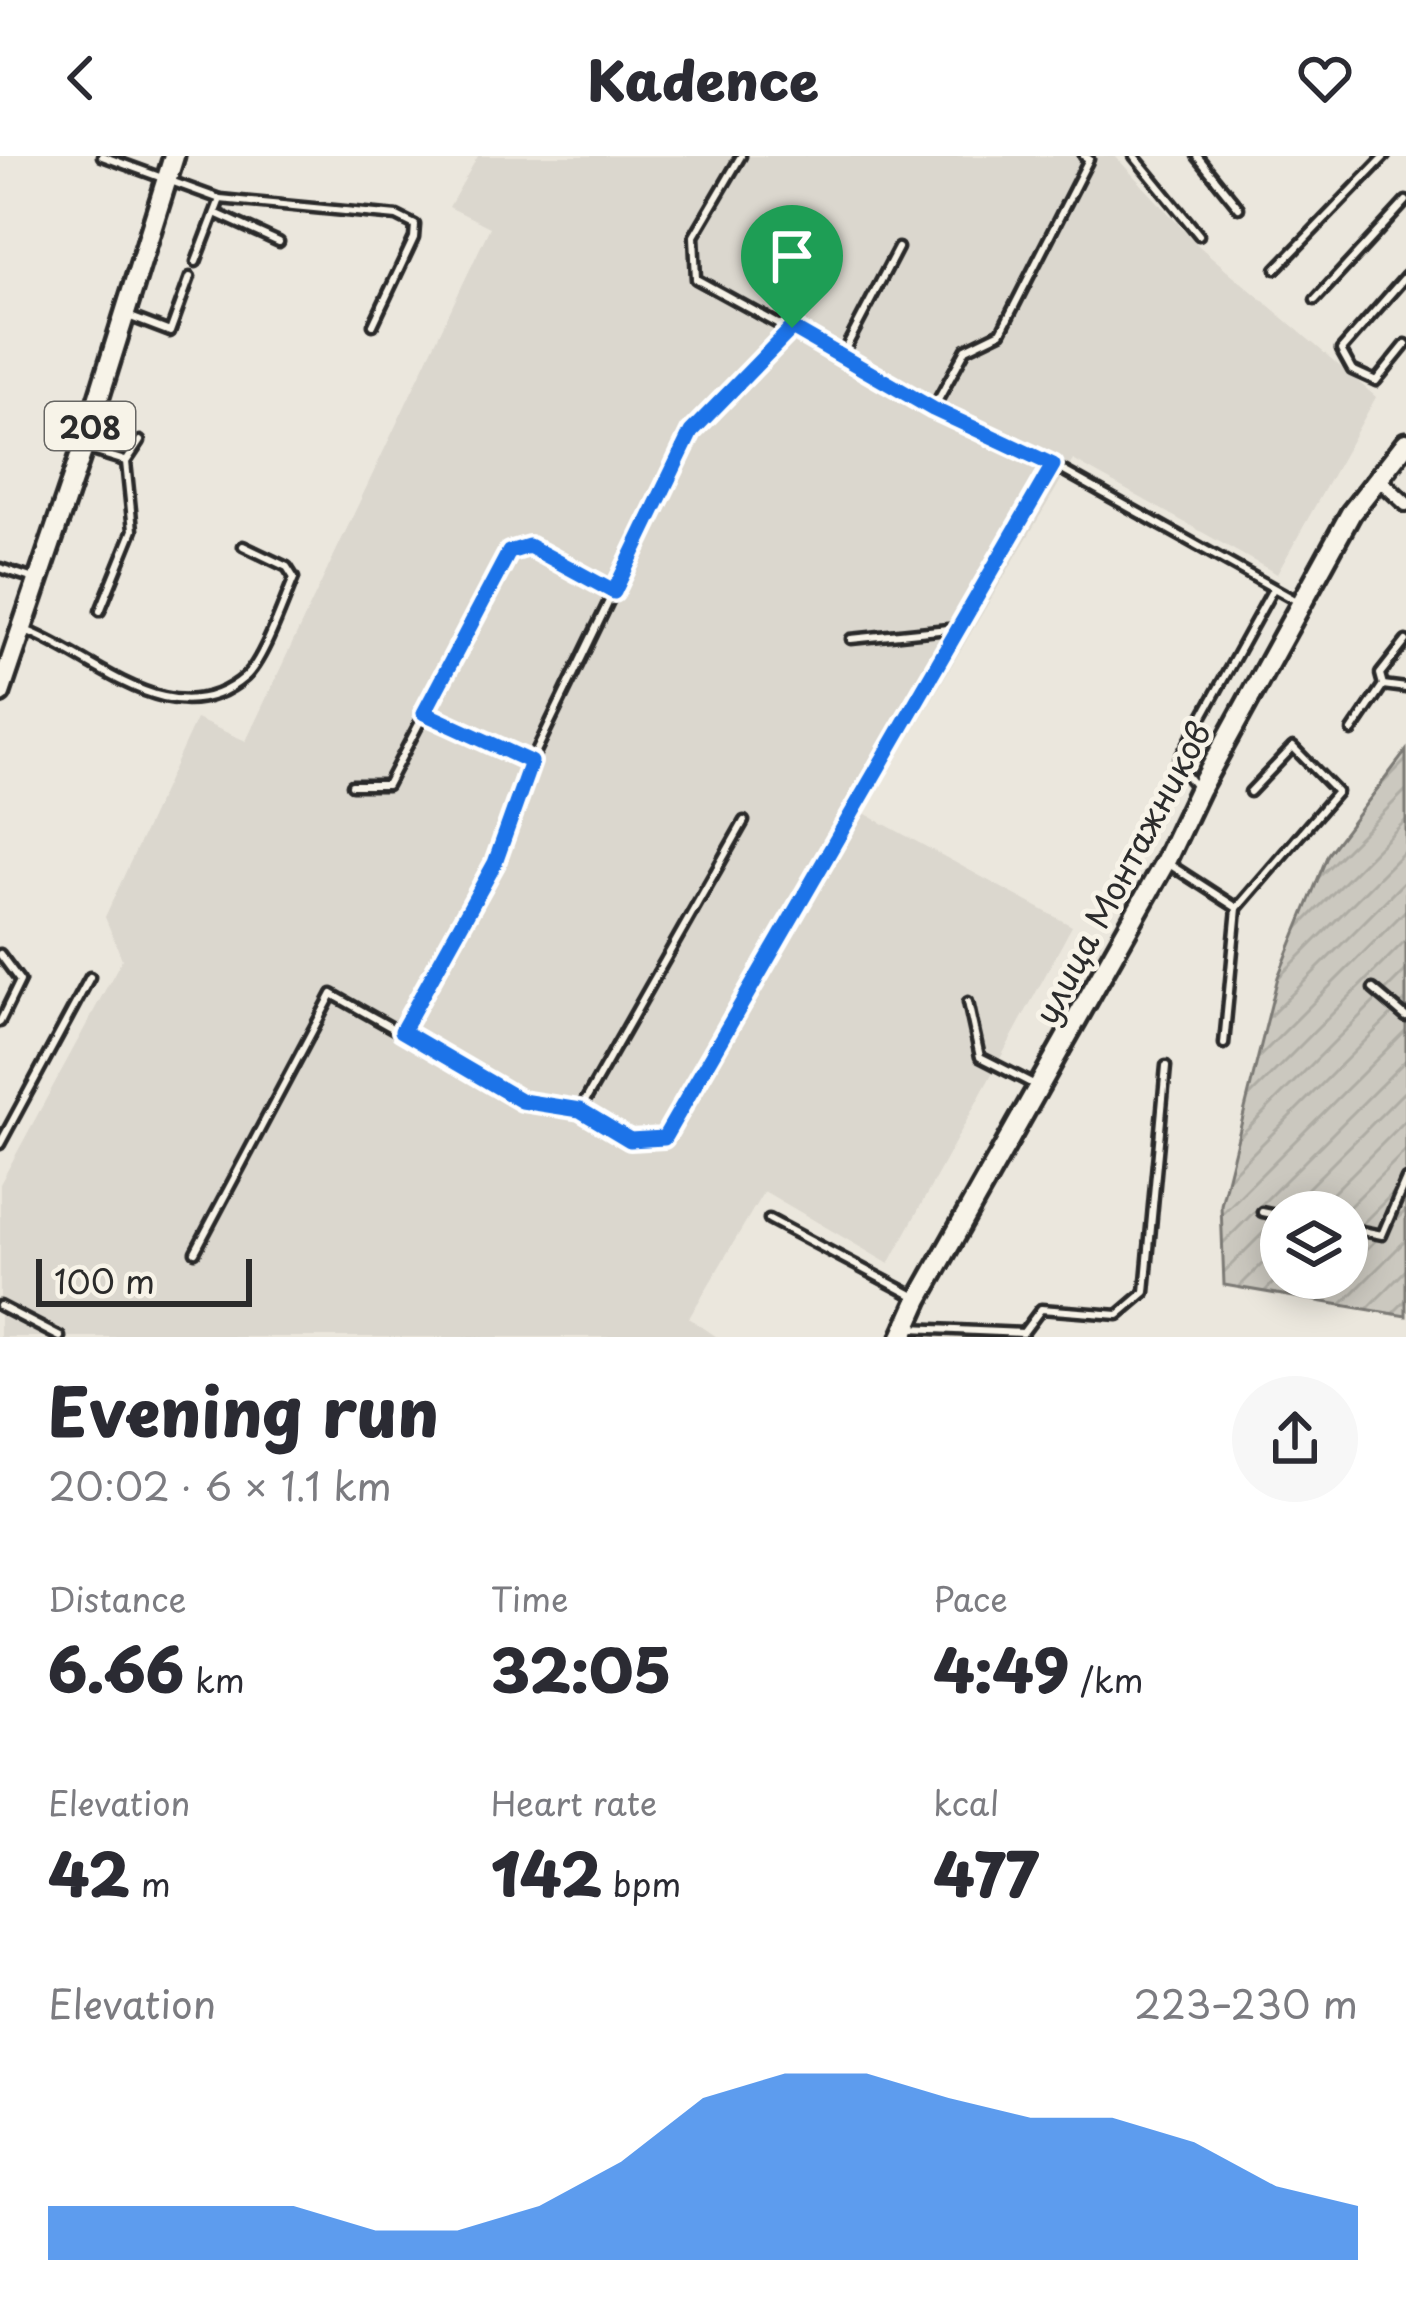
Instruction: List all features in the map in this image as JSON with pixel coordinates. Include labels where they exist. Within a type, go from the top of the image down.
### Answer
[{"type":"street","name":"208","points":[[0,693],[174,156]]},
{"type":"street","name":"улица Монтажников","points":[[904,1332],[1166,862],[1199,790],[1300,603],[1351,513],[1406,443]]},
{"type":"street","points":[[1378,478],[1406,504]]},
{"type":"lane","points":[[102,156],[220,199],[397,217],[415,225],[414,238],[373,325]]},
{"type":"lane","points":[[741,156],[694,236],[696,279],[933,409],[1053,465],[1300,603]]},
{"type":"lane","points":[[933,409],[966,349],[1001,332],[1089,159],[1084,156]]},
{"type":"lane","points":[[1134,156],[1199,235]]},
{"type":"lane","points":[[1197,156],[1239,208]]},
{"type":"lane","points":[[1276,269],[1385,156]]},
{"type":"lane","points":[[196,262],[220,199]]},
{"type":"lane","points":[[1315,300],[1406,201]]},
{"type":"lane","points":[[215,213],[279,242]]},
{"type":"lane","points":[[841,357],[898,248]]},
{"type":"lane","points":[[1406,276],[1341,350],[1352,370],[1376,381],[1406,344]]},
{"type":"lane","points":[[124,314],[170,332],[190,278]]},
{"type":"lane","points":[[402,1031],[495,863],[531,762],[691,432],[792,328]]},
{"type":"lane","points":[[100,611],[134,530],[126,462],[140,441]]},
{"type":"lane","points":[[83,448],[126,462]]},
{"type":"lane","points":[[195,1252],[332,994],[522,1101],[580,1110],[630,1140],[664,1138],[1053,465]]},
{"type":"lane","points":[[22,629],[52,640],[120,681],[171,701],[223,690],[247,676],[294,578],[287,567],[242,546]]},
{"type":"lane","points":[[352,785],[387,785],[509,552],[529,546],[614,592]]},
{"type":"lane","points":[[0,568],[38,580]]},
{"type":"lane","points":[[1199,790],[1177,763],[1273,589]]},
{"type":"lane","points":[[851,639],[958,628]]},
{"type":"lane","points":[[1352,731],[1383,685],[1380,674],[1406,641]]},
{"type":"lane","points":[[1383,685],[1406,688]]},
{"type":"lane","points":[[424,713],[531,762]]},
{"type":"lane","points":[[1224,1044],[1237,908],[1337,792],[1293,747],[1250,792]]},
{"type":"lane","points":[[580,1110],[744,821]]},
{"type":"lane","points":[[1166,862],[1237,908]]},
{"type":"lane","points":[[0,954],[20,980],[0,1022]]},
{"type":"lane","points":[[0,1144],[90,977]]},
{"type":"lane","points":[[1372,988],[1406,1017]]},
{"type":"lane","points":[[968,1002],[980,1057],[1039,1087]]},
{"type":"lane","points":[[904,1332],[1023,1333],[1041,1309],[1118,1316],[1145,1292],[1166,1066]]},
{"type":"lane","points":[[1368,1232],[1382,1235],[1406,1179]]},
{"type":"lane","points":[[769,1219],[919,1299]]},
{"type":"lane","points":[[0,1306],[60,1337]]},
{"type":"shaded area","points":[[478,156],[1115,156],[1200,247],[1376,397],[1277,574],[1073,460],[864,813],[1072,926],[889,1264],[764,1191],[689,1318],[717,1337],[0,1337],[0,1184],[122,959],[105,917],[196,719],[246,741],[490,227],[449,207]]},
{"type":"shaded area","points":[[1406,751],[1406,1316],[1306,1299],[1368,1299],[1368,1191],[1260,1191],[1260,1291],[1224,1285],[1221,1205],[1278,977],[1328,854]]},
{"type":"route","points":[[792,328],[933,409],[1053,465],[664,1138],[630,1140],[580,1110],[522,1101],[402,1031],[495,863],[531,762],[424,713],[509,552],[529,546],[614,592],[691,432],[792,328]]}]
